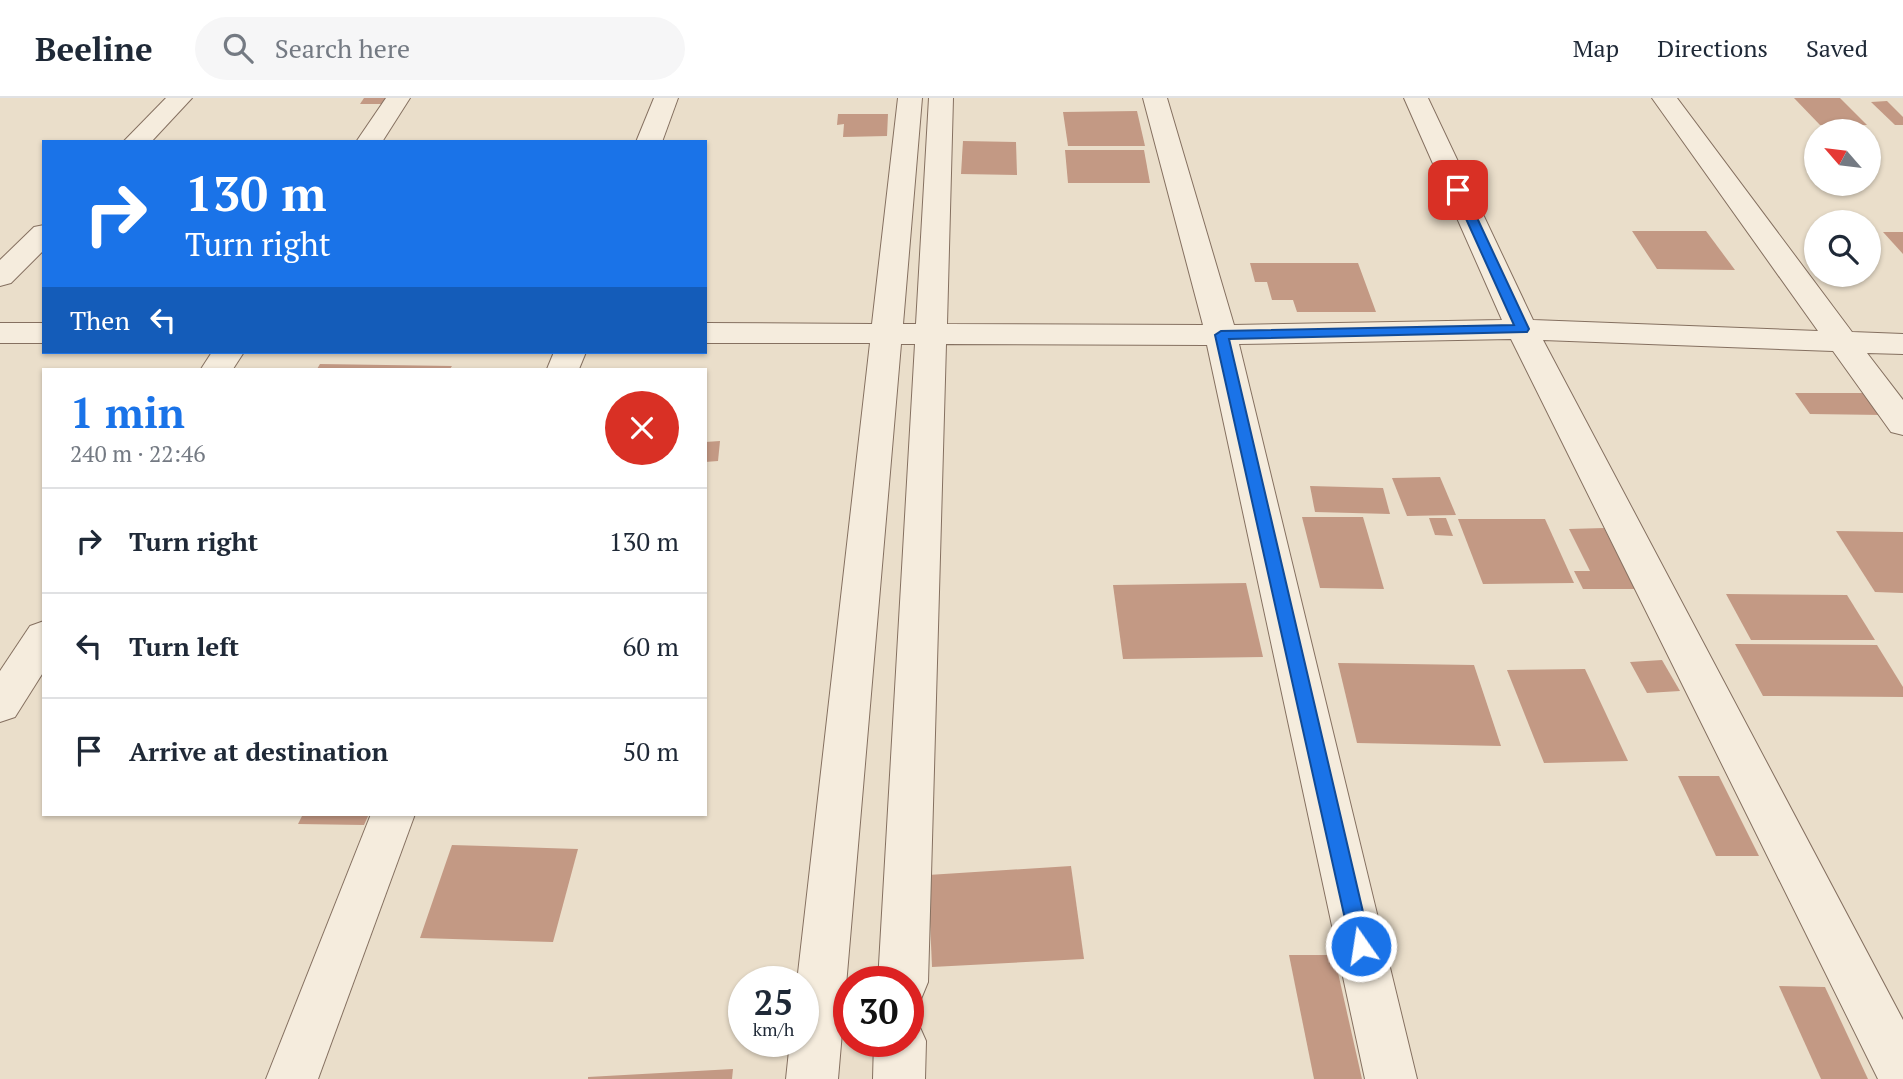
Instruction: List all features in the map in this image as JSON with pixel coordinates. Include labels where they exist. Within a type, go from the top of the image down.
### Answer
[{"type":"street","points":[[138,140],[180,98]]},
{"type":"street","points":[[370,140],[398,98]]},
{"type":"street","points":[[650,140],[666,98]]},
{"type":"street","points":[[812,1079],[910,98]]},
{"type":"street","points":[[904,966],[941,98]]},
{"type":"street","points":[[1155,98],[1221,335],[1391,1079]]},
{"type":"street","points":[[1416,98],[1522,329],[1903,1073]]},
{"type":"street","points":[[1664,98],[1840,342],[1903,424]]},
{"type":"street","points":[[0,276],[42,235]]},
{"type":"street","points":[[707,332],[1221,335],[1522,329],[1903,344]]},
{"type":"street","points":[[0,333],[42,332]]},
{"type":"street","points":[[0,705],[42,640]]},
{"type":"street","points":[[292,1079],[392,816]]},
{"type":"street","points":[[899,1079],[900,1057]]},
{"type":"building","points":[[364,98],[395,98],[390,104],[360,104]]},
{"type":"building","points":[[1794,98],[1840,98],[1861,119],[1814,119]]},
{"type":"building","points":[[1887,101],[1903,117],[1903,125],[1895,125],[1871,102]]},
{"type":"building","points":[[1137,111],[1145,146],[1068,146],[1063,112]]},
{"type":"building","points":[[838,114],[888,114],[887,136],[843,137],[844,124],[837,125]]},
{"type":"building","points":[[963,141],[1016,142],[1017,175],[961,174]]},
{"type":"building","points":[[1065,150],[1144,150],[1150,183],[1068,183]]},
{"type":"building","points":[[1430,196],[1449,196],[1461,219],[1442,220]]},
{"type":"building","points":[[1632,231],[1706,231],[1735,270],[1657,269]]},
{"type":"building","points":[[1883,232],[1903,232],[1903,254]]},
{"type":"building","points":[[1250,263],[1358,263],[1376,312],[1297,312],[1293,300],[1272,300],[1267,282],[1255,282]]},
{"type":"building","points":[[320,364],[452,366],[451,368],[318,368]]},
{"type":"building","points":[[1795,393],[1867,393],[1883,415],[1810,414]]},
{"type":"building","points":[[720,441],[718,461],[707,462],[707,442]]},
{"type":"building","points":[[1440,477],[1456,515],[1407,516],[1392,478]]},
{"type":"building","points":[[1310,486],[1383,488],[1390,514],[1315,512]]},
{"type":"building","points":[[1302,517],[1363,517],[1384,589],[1320,588]]},
{"type":"building","points":[[1429,518],[1446,518],[1453,536],[1435,535]]},
{"type":"building","points":[[1458,519],[1545,519],[1574,583],[1483,584]]},
{"type":"building","points":[[1604,528],[1635,589],[1583,589],[1574,571],[1590,571],[1569,529]]},
{"type":"building","points":[[1836,531],[1903,532],[1903,593],[1875,592]]},
{"type":"building","points":[[1246,583],[1263,657],[1123,659],[1113,585]]},
{"type":"building","points":[[1726,594],[1847,595],[1875,640],[1751,640]]},
{"type":"building","points":[[1735,644],[1877,645],[1903,687],[1903,697],[1763,696]]},
{"type":"building","points":[[1662,660],[1680,691],[1647,693],[1630,662]]},
{"type":"building","points":[[1338,663],[1474,665],[1501,746],[1357,743]]},
{"type":"building","points":[[1585,669],[1628,761],[1544,763],[1507,670]]},
{"type":"building","points":[[1678,776],[1719,776],[1759,856],[1716,856]]},
{"type":"building","points":[[302,816],[368,816],[364,825],[298,824]]},
{"type":"building","points":[[452,845],[578,849],[553,942],[420,938]]},
{"type":"building","points":[[1071,866],[1084,959],[932,967],[928,875]]},
{"type":"building","points":[[1289,955],[1334,955],[1362,1079],[1314,1079]]},
{"type":"building","points":[[1779,986],[1825,987],[1868,1079],[1821,1079]]},
{"type":"building","points":[[733,1069],[732,1079],[588,1079],[588,1077]]},
{"type":"route","points":[[1361,946],[1221,335],[1522,329],[1458,190]]}]
